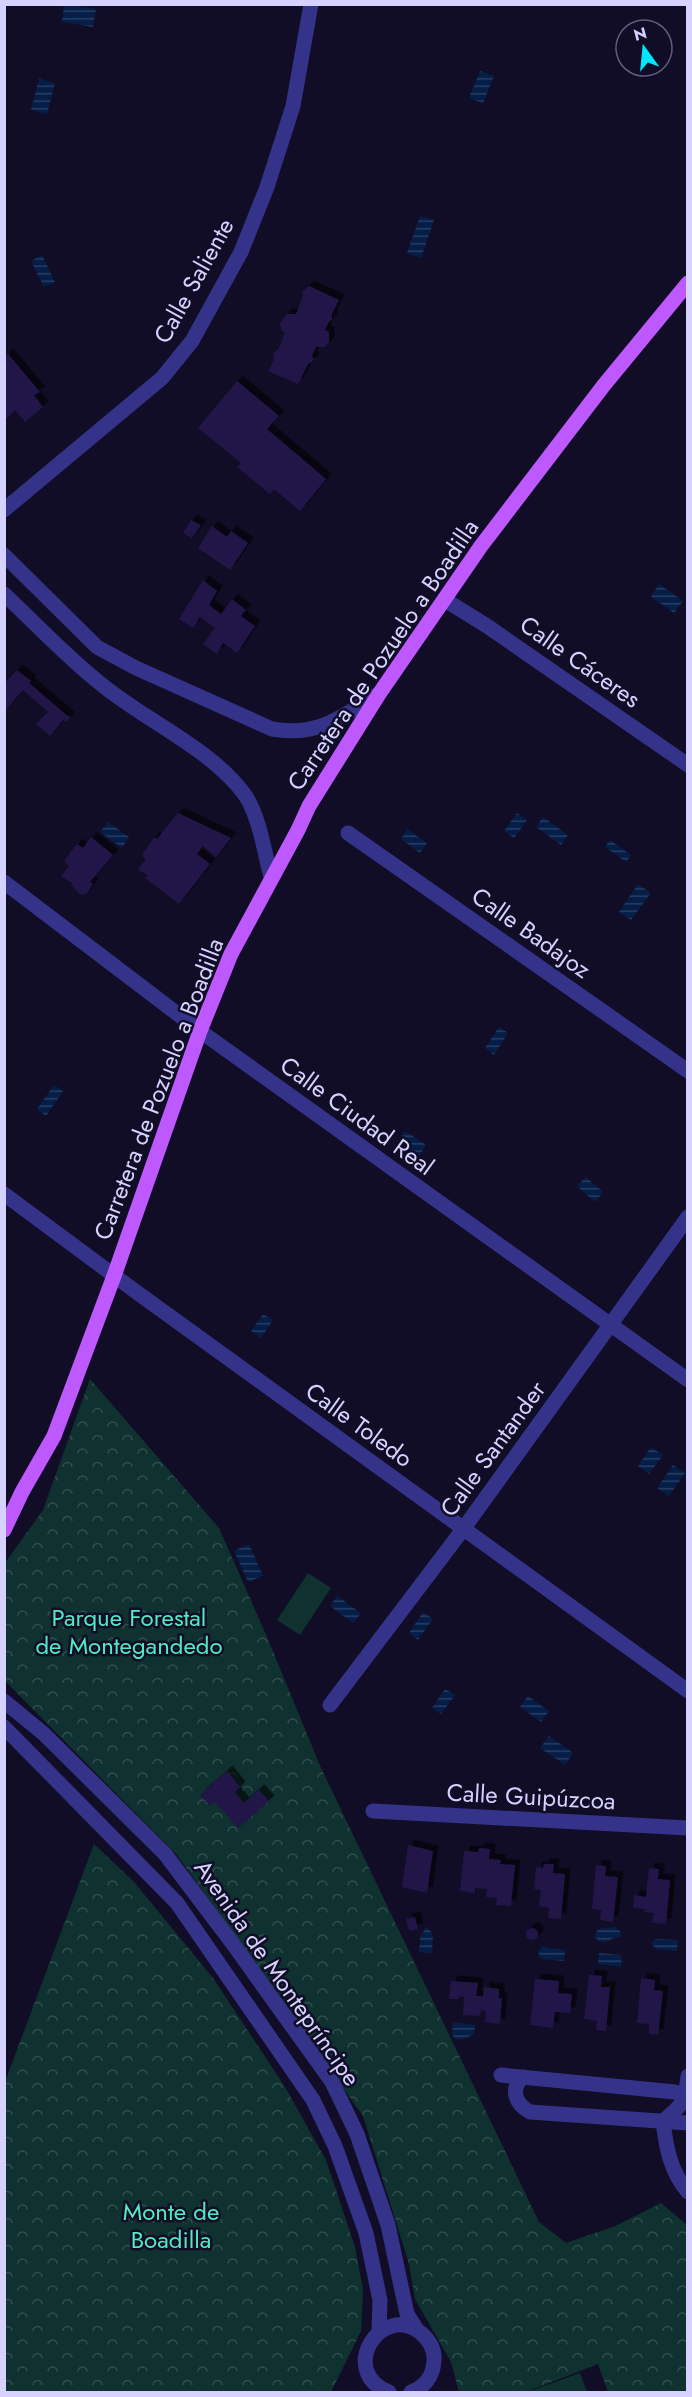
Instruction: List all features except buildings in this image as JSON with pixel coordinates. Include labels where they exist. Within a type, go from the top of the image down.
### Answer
[{"type":"main road","name":"Carretera de Pozuelo a Boadilla","points":[[4,1530],[22,1492],[54,1436],[114,1276],[200,1031],[231,954],[309,806],[379,694],[481,546],[604,385],[687,283]]},
{"type":"main road","name":"Carretera de Pozuelo a Boadilla","points":[[4,1509],[22,1492]]},
{"type":"street","name":"Calle Saliente","points":[[4,510],[162,378],[192,342],[241,252],[267,188],[293,106],[311,4]]},
{"type":"street","points":[[4,555],[97,647],[136,668],[272,729],[293,732],[328,724],[379,694]]},
{"type":"street","points":[[4,594],[101,684],[209,760],[232,780],[246,796],[256,820],[271,877]]},
{"type":"street","name":"Calle Cáceres","points":[[445,600],[487,626],[687,765]]},
{"type":"street","name":"Calle Badajoz","points":[[348,833],[687,1071]]},
{"type":"street","name":"Calle Ciudad Real","points":[[4,882],[200,1031],[687,1380]]},
{"type":"street","name":"Calle Toledo","points":[[4,1194],[687,1691]]},
{"type":"street","name":"Calle Santander","points":[[330,1705],[464,1528],[687,1217]]},
{"type":"street","name":"Avenida de Montepríncipe","points":[[4,1701],[44,1734],[165,1854],[234,1944],[332,2082],[357,2134],[388,2225],[407,2314],[417,2330],[426,2337],[434,2357],[434,2368],[430,2378],[418,2390]]},
{"type":"street","name":"Avenida de Montepríncipe","points":[[4,1727],[177,1903],[313,2100],[335,2146],[366,2233],[380,2300],[379,2332]]},
{"type":"street","name":"Calle Guipúzcoa","points":[[373,1811],[687,1828]]},
{"type":"street","points":[[501,2075],[675,2092],[686,2099]]},
{"type":"street","points":[[663,2121],[686,2099],[687,2076]]},
{"type":"street","points":[[523,2077],[516,2087],[515,2095],[518,2103],[530,2112],[687,2123]]},
{"type":"street","points":[[663,2121],[666,2145],[673,2170],[687,2192]]},
{"type":"street","points":[[388,2392],[375,2385],[366,2369],[365,2356],[370,2343],[379,2332],[398,2325],[417,2330]]},
{"type":"green space","name":"Parque Forestal de Montegandedo","points":[[90,1379],[219,1528],[321,1768],[539,2222],[566,2243],[615,2226],[661,2203],[687,2225],[687,2392],[608,2392],[598,2364],[526,2392],[459,2392],[451,2362],[415,2299],[409,2264],[363,2116],[177,1855],[5,1681],[5,1563],[43,1510]]},
{"type":"green space","points":[[308,1573],[331,1588],[300,1635],[277,1620]]},
{"type":"green space","name":"Monte de Boadilla","points":[[94,1844],[134,1882],[213,1978],[285,2087],[326,2160],[355,2247],[363,2289],[361,2331],[331,2392],[5,2392],[5,2082]]},
{"type":"green space","points":[[580,2373],[587,2392],[530,2391]]},
{"type":"water","points":[[64,5],[96,9],[93,27],[62,22]]},
{"type":"water","points":[[480,71],[494,76],[483,103],[469,98]]},
{"type":"water","points":[[39,79],[55,83],[47,114],[31,110]]},
{"type":"water","points":[[420,216],[434,220],[421,258],[407,253]]},
{"type":"water","points":[[42,255],[55,282],[44,287],[31,261]]},
{"type":"water","points":[[659,584],[683,601],[674,613],[651,597]]},
{"type":"water","points":[[517,813],[527,820],[514,838],[504,831]]},
{"type":"water","points":[[543,817],[568,835],[561,845],[536,827]]},
{"type":"water","points":[[108,822],[129,837],[122,848],[100,832]]},
{"type":"water","points":[[407,829],[427,843],[420,853],[401,839]]},
{"type":"water","points":[[610,840],[631,855],[626,862],[605,847]]},
{"type":"water","points":[[638,884],[651,893],[631,920],[619,912]]},
{"type":"water","points":[[499,1027],[508,1033],[494,1055],[485,1048]]},
{"type":"water","points":[[54,1085],[63,1091],[46,1116],[37,1109]]},
{"type":"water","points":[[405,1131],[426,1145],[418,1158],[397,1144]]},
{"type":"water","points":[[586,1177],[603,1192],[595,1202],[577,1186]]},
{"type":"water","points":[[263,1314],[273,1320],[261,1338],[251,1331]]},
{"type":"water","points":[[651,1447],[663,1455],[649,1474],[638,1466]]},
{"type":"water","points":[[673,1465],[685,1473],[669,1496],[657,1488]]},
{"type":"water","points":[[249,1544],[263,1576],[248,1582],[234,1551]]},
{"type":"water","points":[[337,1596],[361,1613],[353,1623],[330,1606]]},
{"type":"water","points":[[423,1612],[433,1619],[418,1640],[409,1633]]},
{"type":"water","points":[[445,1689],[455,1695],[441,1714],[432,1708]]},
{"type":"water","points":[[528,1696],[549,1711],[541,1722],[520,1707]]},
{"type":"water","points":[[549,1736],[573,1753],[565,1765],[540,1748]]},
{"type":"water","points":[[427,1926],[433,1935],[432,1953],[419,1952],[420,1937]]},
{"type":"water","points":[[615,1927],[621,1932],[621,1937],[603,1943],[594,1937],[598,1929]]},
{"type":"water","points":[[656,1939],[678,1940],[677,1951],[656,1949],[651,1943]]},
{"type":"water","points":[[542,1947],[565,1950],[564,1961],[541,1959],[538,1952]]},
{"type":"water","points":[[599,1953],[622,1955],[621,1967],[598,1964]]},
{"type":"water","points":[[453,2022],[475,2025],[474,2034],[461,2040],[455,2039],[452,2034]]}]
